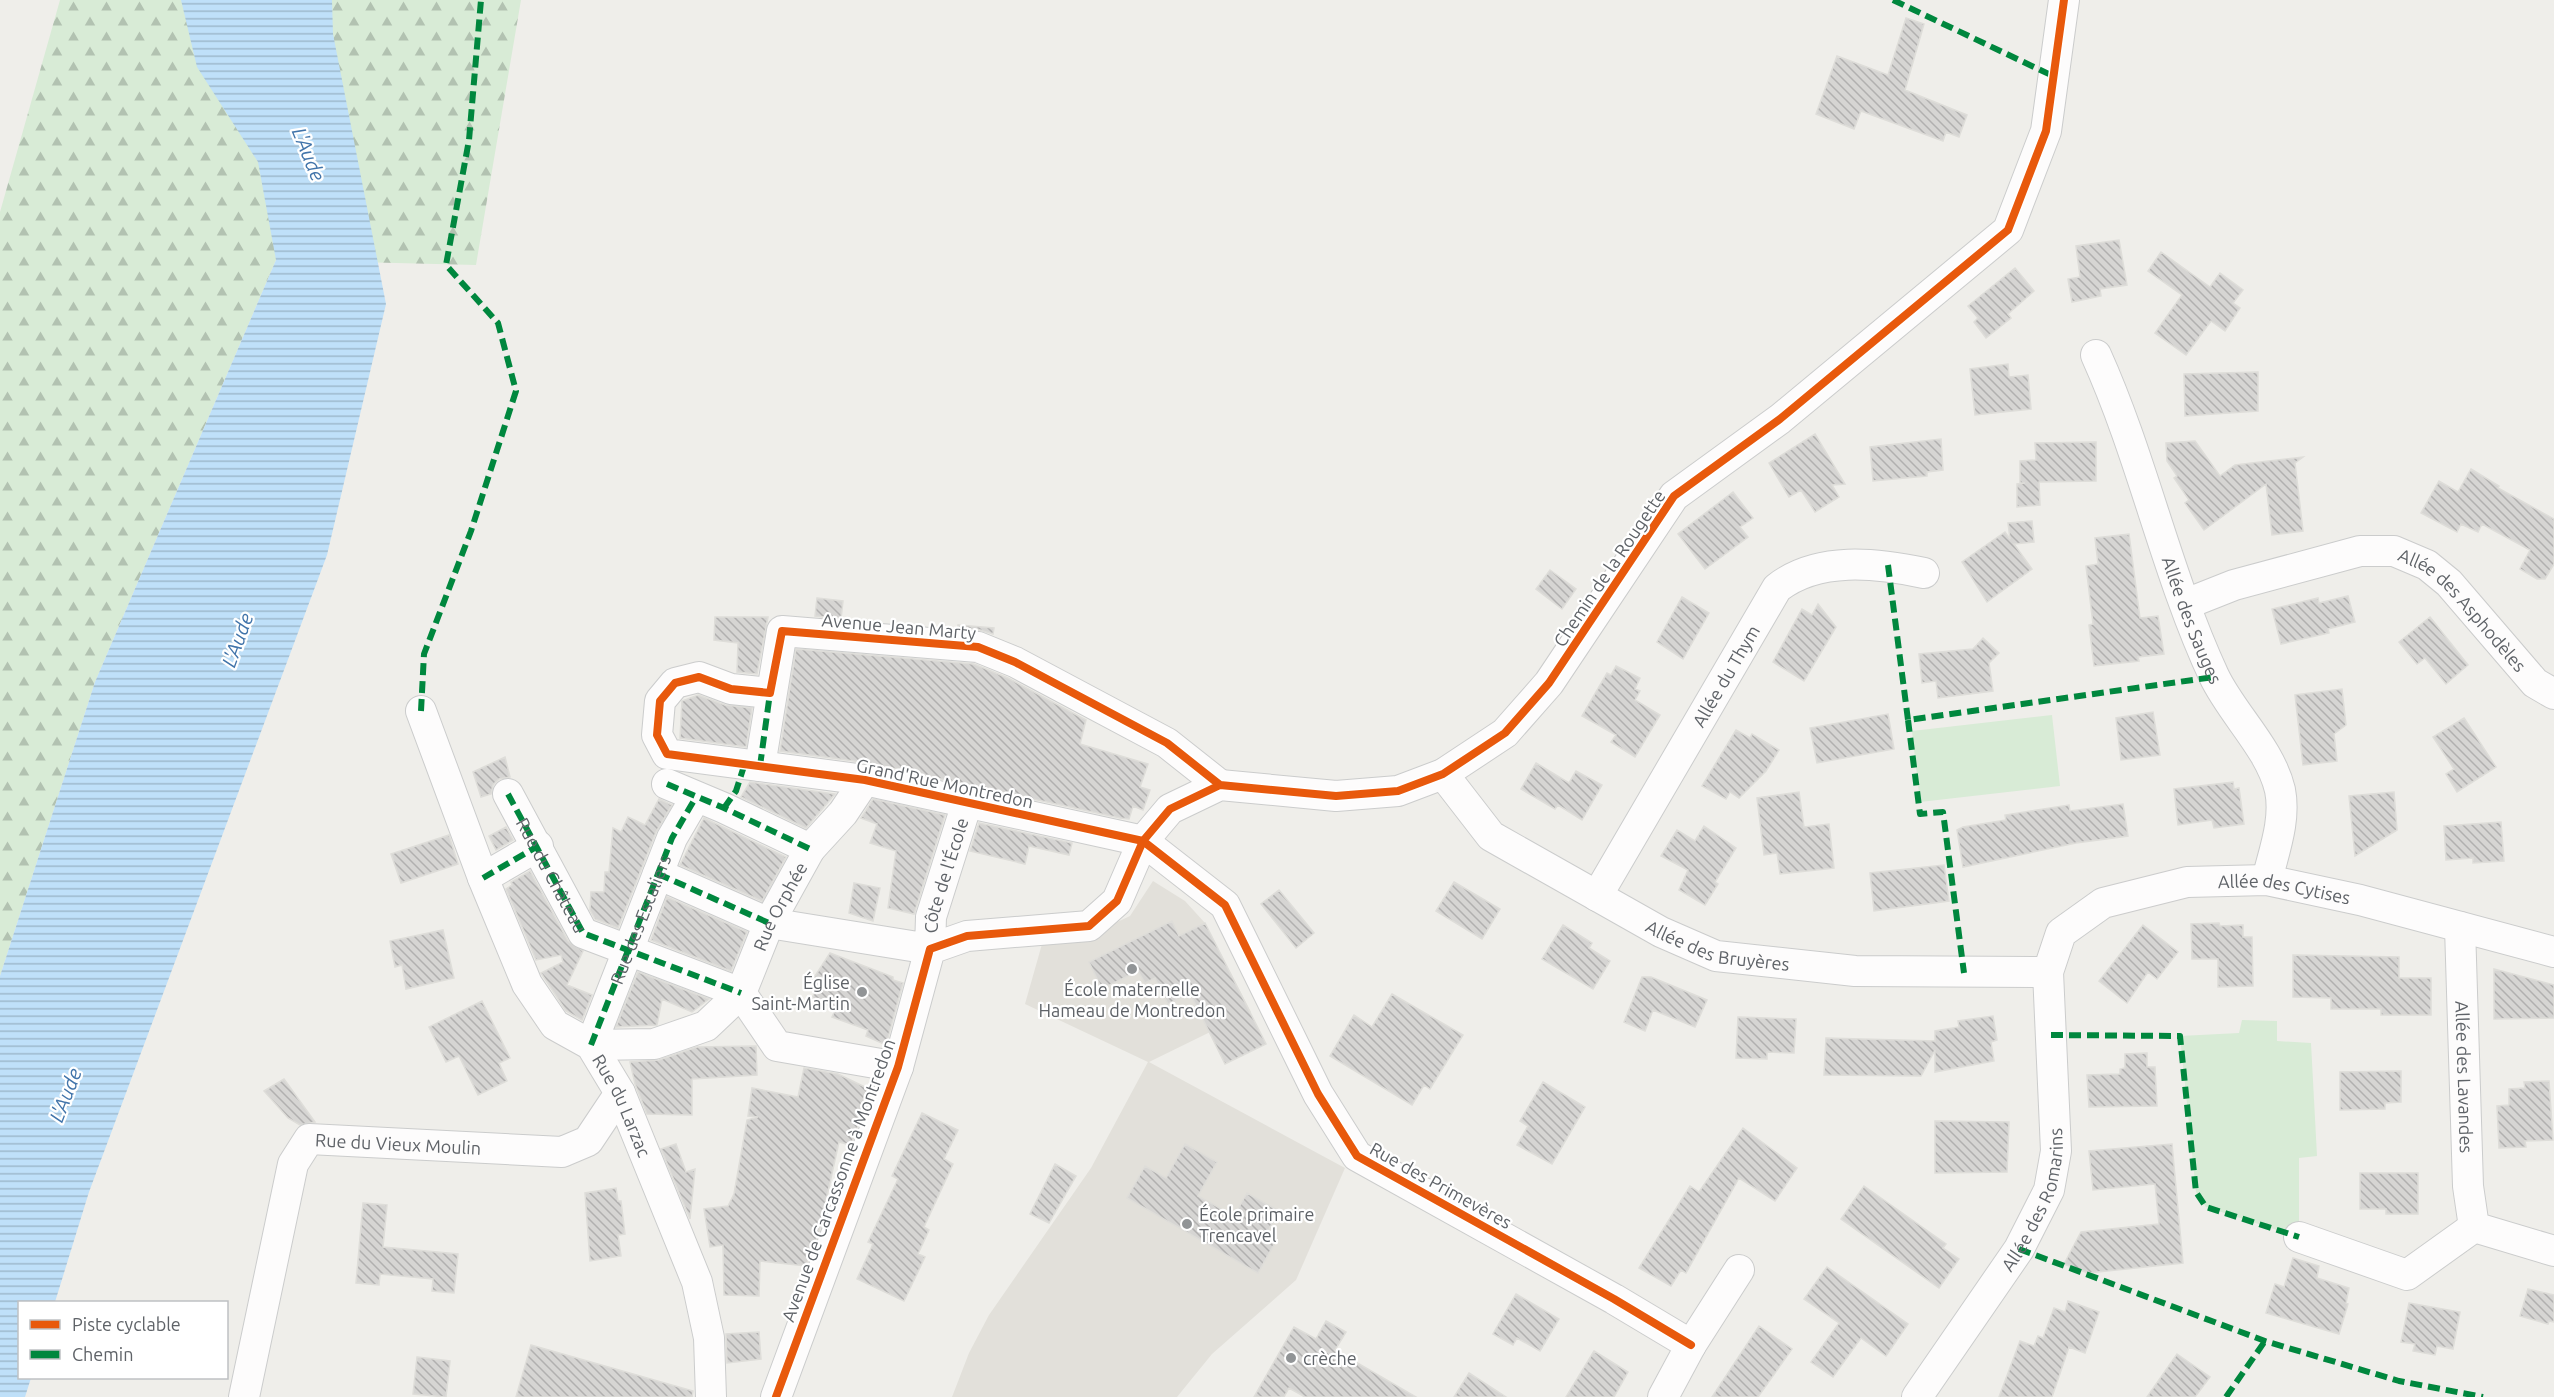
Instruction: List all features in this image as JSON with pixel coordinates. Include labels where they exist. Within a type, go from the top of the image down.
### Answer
[{"type":"street","name":"Chemin de la Rougette","points":[[1220,785],[1336,796],[1398,791],[1443,774],[1505,733],[1548,683],[1674,496],[1780,419],[2008,230],[2046,131],[2064,0]]},
{"type":"street","name":"Allée des Sauges","points":[[2096,355],[2111,390],[2214,677],[2270,765],[2280,790],[2281,823],[2267,880]]},
{"type":"street","name":"Allée des Asphodèles","points":[[2186,604],[2234,585],[2360,551],[2394,551],[2427,565],[2449,583],[2535,683],[2554,694]]},
{"type":"street","name":"Allée du Thym","points":[[1597,896],[1777,588],[1793,576],[1819,567],[1888,566],[1924,573]]},
{"type":"street","name":"Avenue Jean Marty","points":[[724,808],[752,766],[782,631],[978,647],[1015,662],[1167,743],[1220,785]]},
{"type":"street","name":"Grand'Rue Montredon","points":[[770,693],[732,688],[699,677],[675,683],[660,701],[657,735],[667,754],[865,780],[1143,841]]},
{"type":"street","name":"Rue du Larzac","points":[[421,711],[483,878],[527,984],[555,1024],[591,1045],[620,1093],[697,1282],[709,1338],[711,1397]]},
{"type":"street","name":"Allée des Bruyères","points":[[1443,774],[1491,836],[1661,932],[1716,956],[1855,971],[2048,972]]},
{"type":"street","name":"Rue Orphée","points":[[591,1045],[654,1044],[706,1026],[741,993],[769,923],[810,849],[843,813],[865,780]]},
{"type":"street","points":[[667,784],[810,849]]},
{"type":"street","points":[[658,874],[769,923],[930,949],[967,936],[1089,926],[1117,902],[1143,841],[1170,809],[1220,785]]},
{"type":"street","name":"Rue du Château","points":[[508,794],[583,933],[741,993]]},
{"type":"street","name":"Rue des Escaliers","points":[[591,1045],[672,838],[696,796]]},
{"type":"street","name":"Côte de l'École","points":[[930,949],[931,917],[967,803]]},
{"type":"street","name":"Rue des Primevères","points":[[1143,841],[1226,904],[1318,1095],[1357,1156],[1614,1299],[1691,1346]]},
{"type":"street","points":[[483,878],[538,846]]},
{"type":"street","name":"Allée des Cytises","points":[[2048,972],[2061,933],[2103,903],[2187,882],[2267,880],[2360,900],[2554,952]]},
{"type":"street","name":"Allée des Lavandes","points":[[2460,927],[2468,1186],[2474,1227]]},
{"type":"street","name":"Avenue de Carcassonne à Montredon","points":[[776,1397],[898,1068],[930,949]]},
{"type":"street","name":"Allée des Romarins","points":[[1917,1397],[2019,1250],[2049,1190],[2056,1151],[2048,972]]},
{"type":"street","points":[[741,993],[777,1046],[898,1068]]},
{"type":"street","name":"Rue du Vieux Moulin","points":[[244,1397],[293,1164],[309,1139],[562,1152],[588,1141],[620,1093]]},
{"type":"street","points":[[2299,1237],[2407,1275],[2474,1227],[2554,1251]]},
{"type":"street","points":[[1663,1397],[1691,1346],[1738,1270]]},
{"type":"shaded area","name":"École primaire Trencavel","points":[[1153,881],[1185,901],[1205,923],[1251,1012],[1149,1062],[1345,1168],[1296,1280],[1212,1354],[1177,1397],[952,1397],[969,1353],[989,1315],[1091,1168],[1148,1062],[1025,1004],[1042,944],[1085,937],[1130,916]]},
{"type":"green space","points":[[60,0],[521,0],[476,265],[276,260],[95,682],[0,976],[0,212]]},
{"type":"green space","points":[[2052,715],[2060,786],[1920,802],[1912,731]]},
{"type":"green space","points":[[2242,1020],[2277,1021],[2277,1041],[2311,1043],[2317,1156],[2299,1158],[2299,1237],[2206,1207],[2196,1192],[2180,1036],[2239,1033]]},
{"type":"water","name":"L'Aude","points":[[181,0],[332,0],[333,34],[386,304],[327,555],[89,1192],[55,1301],[18,1301],[18,1379],[31,1379],[25,1397],[0,1397],[0,976],[95,682],[276,260],[258,162],[197,67]]},
{"type":"building","points":[[1906,18],[1924,24],[1905,90],[1967,115],[1959,137],[1946,132],[1943,141],[1861,111],[1854,129],[1816,114],[1837,56],[1888,75]]},
{"type":"building","points":[[2119,240],[2127,285],[2100,289],[2101,296],[2072,302],[2068,279],[2080,277],[2076,246]]},
{"type":"building","points":[[2161,252],[2210,287],[2220,273],[2243,290],[2233,303],[2240,308],[2225,331],[2211,321],[2186,355],[2155,333],[2182,295],[2148,271]]},
{"type":"building","points":[[2015,268],[2034,291],[2008,314],[2011,318],[1986,338],[1974,322],[1978,318],[1968,306]]},
{"type":"building","points":[[2008,364],[2009,377],[2028,375],[2031,409],[1975,415],[1970,369]]},
{"type":"building","points":[[2258,372],[2258,411],[2185,416],[2184,374]]},
{"type":"building","points":[[1815,434],[1845,484],[1832,485],[1839,497],[1815,512],[1801,490],[1789,497],[1769,463]]},
{"type":"building","points":[[1941,439],[1943,470],[1927,472],[1927,476],[1873,481],[1870,447]]},
{"type":"building","points":[[2195,441],[2220,476],[2235,465],[2303,457],[2295,463],[2303,531],[2272,535],[2266,484],[2204,530],[2185,503],[2189,500],[2174,478],[2177,476],[2167,461],[2166,443]]},
{"type":"building","points":[[2096,442],[2096,481],[2039,482],[2040,505],[2017,507],[2017,484],[2025,483],[2020,483],[2020,461],[2036,460],[2035,443]]},
{"type":"building","points":[[2471,469],[2499,486],[2498,488],[2554,519],[2554,564],[2545,579],[2537,579],[2520,569],[2530,550],[2482,524],[2478,532],[2461,524],[2457,532],[2421,513],[2439,481],[2458,492]]},
{"type":"building","points":[[1733,492],[1753,518],[1740,527],[1748,537],[1705,569],[1678,534]]},
{"type":"building","points":[[2032,521],[2034,542],[2014,544],[2032,569],[1987,602],[1962,562],[2005,532],[2010,539],[2008,523]]},
{"type":"building","points":[[2129,534],[2140,618],[2158,616],[2164,654],[2138,657],[2139,661],[2094,666],[2089,625],[2093,624],[2086,566],[2098,564],[2095,538]]},
{"type":"building","points":[[1550,570],[1576,589],[1562,609],[1536,589]]},
{"type":"building","points":[[2348,596],[2355,622],[2328,629],[2329,633],[2281,644],[2272,609],[2318,598],[2319,603]]},
{"type":"building","points":[[1682,597],[1709,613],[1683,659],[1657,642]]},
{"type":"building","points":[[817,598],[843,601],[841,619],[815,616]]},
{"type":"building","points":[[1818,604],[1836,627],[1804,681],[1773,662],[1802,609],[1812,615]]},
{"type":"building","points":[[715,617],[768,617],[757,674],[737,672],[738,643],[714,640]]},
{"type":"building","points":[[2430,617],[2468,665],[2446,684],[2425,658],[2417,664],[2399,642]]},
{"type":"building","points":[[958,625],[994,628],[993,634],[958,628]]},
{"type":"building","points":[[1983,638],[1999,653],[1989,663],[1993,691],[1938,698],[1936,681],[1922,683],[1919,654],[1973,649]]},
{"type":"building","points":[[796,649],[974,664],[1008,678],[1086,720],[1080,744],[1148,764],[1140,787],[1150,790],[1143,810],[1133,806],[1129,819],[1120,818],[869,763],[780,751]]},
{"type":"building","points":[[1616,666],[1640,678],[1635,689],[1640,691],[1635,700],[1660,715],[1635,757],[1611,742],[1616,735],[1582,716],[1607,673],[1611,675]]},
{"type":"building","points":[[2342,689],[2346,725],[2334,734],[2337,761],[2303,765],[2295,695]]},
{"type":"building","points":[[698,695],[725,705],[752,708],[746,747],[680,738],[682,701]]},
{"type":"building","points":[[2153,712],[2160,755],[2121,760],[2116,718]]},
{"type":"building","points":[[1888,714],[1894,749],[1817,763],[1810,728]]},
{"type":"building","points":[[2464,718],[2496,767],[2457,792],[2446,774],[2454,769],[2433,737]]},
{"type":"building","points":[[1736,730],[1750,738],[1752,734],[1779,750],[1766,771],[1739,798],[1730,792],[1726,799],[1702,786]]},
{"type":"building","points":[[505,757],[510,777],[499,779],[493,785],[491,794],[481,797],[473,772]]},
{"type":"building","points":[[1536,763],[1569,783],[1576,771],[1602,785],[1582,820],[1558,805],[1555,809],[1521,789]]},
{"type":"building","points":[[750,782],[835,794],[806,828],[741,797]]},
{"type":"building","points":[[2233,782],[2234,789],[2239,788],[2244,824],[2214,828],[2212,820],[2178,825],[2174,789]]},
{"type":"building","points":[[1799,792],[1804,827],[1829,824],[1834,868],[1780,874],[1777,853],[1764,855],[1757,798]]},
{"type":"building","points":[[2394,792],[2397,830],[2355,856],[2349,796]]},
{"type":"building","points":[[659,799],[672,805],[656,832],[618,928],[595,919],[590,910],[591,892],[604,892],[605,872],[609,872],[613,828],[621,832],[628,817],[645,825]]},
{"type":"building","points":[[873,799],[945,815],[914,914],[888,908],[896,851],[870,843],[877,824],[861,818]]},
{"type":"building","points":[[2123,804],[2128,836],[2076,843],[1963,867],[1957,830],[1963,827],[2006,820],[2005,815],[2069,805],[2070,811]]},
{"type":"building","points":[[704,818],[786,857],[762,901],[680,865]]},
{"type":"building","points":[[2501,822],[2504,861],[2473,863],[2473,858],[2446,860],[2444,826]]},
{"type":"building","points":[[979,823],[1072,843],[1069,855],[1029,846],[1025,864],[970,851]]},
{"type":"building","points":[[1704,826],[1736,848],[1715,882],[1718,884],[1705,905],[1679,890],[1688,870],[1661,856],[1677,830],[1695,841]]},
{"type":"building","points":[[506,827],[513,840],[496,850],[489,836]]},
{"type":"building","points":[[449,835],[458,864],[401,883],[391,854]]},
{"type":"building","points":[[1944,865],[1949,901],[1874,911],[1870,873]]},
{"type":"building","points":[[530,871],[568,941],[583,951],[567,985],[592,995],[582,1020],[566,1011],[541,973],[563,962],[561,955],[536,960],[506,889],[512,885],[511,882]]},
{"type":"building","points":[[1454,882],[1500,909],[1482,939],[1436,911]]},
{"type":"building","points":[[854,883],[880,888],[873,921],[849,913]]},
{"type":"building","points":[[1279,890],[1314,933],[1296,948],[1261,904]]},
{"type":"building","points":[[667,897],[747,932],[731,971],[651,940]]},
{"type":"building","points":[[1172,921],[1179,936],[1205,923],[1266,1044],[1225,1064],[1190,993],[1168,1004],[1155,978],[1145,983],[1138,971],[1102,989],[1089,962]]},
{"type":"building","points":[[2219,923],[2220,926],[2243,925],[2243,937],[2252,937],[2253,986],[2218,987],[2218,959],[2192,959],[2191,924]]},
{"type":"building","points":[[1563,925],[1592,943],[1589,948],[1610,961],[1593,989],[1542,959]]},
{"type":"building","points":[[2143,925],[2178,952],[2157,979],[2148,972],[2127,1003],[2099,981]]},
{"type":"building","points":[[443,930],[454,978],[406,989],[402,965],[395,967],[390,941]]},
{"type":"building","name":"Église Saint-Martin","points":[[830,953],[903,983],[886,1045],[866,1036],[868,1030],[832,1017],[836,1008],[812,999],[816,988],[813,979]]},
{"type":"building","points":[[2293,955],[2399,957],[2399,978],[2431,978],[2431,1015],[2381,1015],[2381,1009],[2331,1009],[2331,998],[2293,997]]},
{"type":"building","points":[[2494,969],[2554,985],[2554,1018],[2494,1019]]},
{"type":"building","points":[[638,972],[709,999],[692,1012],[662,999],[657,1025],[616,1027]]},
{"type":"building","points":[[1642,977],[1651,977],[1707,1000],[1695,1027],[1653,1010],[1645,1031],[1624,1022]]},
{"type":"building","points":[[1392,994],[1463,1035],[1430,1089],[1424,1085],[1412,1105],[1330,1056],[1354,1015],[1372,1027]]},
{"type":"building","points":[[482,1001],[510,1058],[499,1063],[507,1081],[478,1095],[459,1056],[446,1062],[429,1027]]},
{"type":"building","points":[[1993,1016],[1997,1040],[1991,1042],[1994,1061],[1935,1072],[1935,1050],[1921,1076],[1824,1075],[1826,1038],[1935,1041],[1935,1031],[1959,1027],[1958,1021]]},
{"type":"building","points":[[1738,1017],[1796,1019],[1794,1053],[1767,1052],[1767,1059],[1736,1058]]},
{"type":"building","points":[[756,1046],[757,1075],[692,1079],[692,1115],[647,1114],[635,1084],[630,1062],[659,1060],[697,1047]]},
{"type":"building","points":[[2147,1053],[2147,1067],[2155,1067],[2157,1106],[2089,1107],[2087,1075],[2120,1074],[2120,1069],[2125,1068],[2125,1054]]},
{"type":"building","points":[[804,1068],[838,1074],[871,1090],[851,1145],[839,1142],[819,1232],[806,1266],[760,1261],[759,1296],[724,1295],[723,1245],[710,1247],[704,1209],[728,1206],[734,1194],[747,1120],[758,1117],[748,1116],[752,1088],[798,1097]]},
{"type":"building","points":[[2401,1071],[2401,1102],[2385,1103],[2385,1109],[2340,1110],[2340,1072]]},
{"type":"building","points":[[284,1079],[315,1122],[300,1125],[288,1118],[264,1091]]},
{"type":"building","points":[[2549,1081],[2553,1140],[2525,1141],[2526,1147],[2499,1148],[2497,1106],[2509,1105],[2509,1089],[2525,1088],[2524,1082]]},
{"type":"building","points":[[1543,1082],[1585,1107],[1552,1164],[1517,1145],[1528,1126],[1520,1121]]},
{"type":"building","points":[[922,1113],[958,1130],[944,1159],[953,1164],[924,1227],[929,1230],[918,1254],[925,1257],[904,1301],[857,1279],[873,1244],[868,1242],[898,1179],[892,1176]]},
{"type":"building","points":[[1935,1121],[2009,1122],[2007,1172],[1935,1173]]},
{"type":"building","points":[[1743,1128],[1797,1168],[1775,1201],[1739,1178],[1686,1273],[1681,1270],[1671,1286],[1639,1268],[1690,1186],[1699,1192]]},
{"type":"building","points":[[676,1144],[686,1172],[695,1169],[690,1219],[661,1149]]},
{"type":"building","points":[[1185,1144],[1217,1162],[1198,1196],[1234,1216],[1247,1193],[1279,1211],[1266,1235],[1276,1241],[1258,1273],[1127,1198],[1145,1166],[1166,1178]]},
{"type":"building","points":[[2172,1144],[2183,1263],[2088,1273],[2064,1264],[2081,1232],[2159,1224],[2155,1184],[2093,1190],[2089,1151]]},
{"type":"building","points":[[1055,1164],[1076,1176],[1049,1223],[1030,1214]]},
{"type":"building","points":[[2360,1173],[2418,1173],[2418,1214],[2386,1214],[2386,1209],[2360,1209]]},
{"type":"building","points":[[1864,1186],[1946,1244],[1943,1248],[1959,1259],[1939,1288],[1841,1219]]},
{"type":"building","points":[[616,1188],[618,1201],[621,1201],[625,1234],[618,1235],[621,1256],[590,1261],[585,1193]]},
{"type":"building","points":[[363,1203],[387,1205],[383,1247],[458,1254],[454,1293],[432,1291],[433,1279],[380,1274],[379,1285],[356,1283]]},
{"type":"building","points":[[2293,1258],[2319,1266],[2317,1278],[2349,1288],[2346,1303],[2348,1304],[2339,1334],[2266,1313],[2275,1284],[2284,1287]]},
{"type":"building","points":[[1827,1267],[1908,1324],[1886,1356],[1861,1338],[1833,1377],[1811,1362],[1839,1323],[1804,1299]]},
{"type":"building","points":[[2528,1289],[2554,1295],[2554,1322],[2549,1321],[2548,1324],[2520,1316]]},
{"type":"building","points":[[1516,1294],[1559,1319],[1540,1351],[1517,1338],[1513,1345],[1493,1334]]},
{"type":"building","points":[[2068,1301],[2099,1312],[2085,1353],[2069,1347],[2052,1397],[1999,1397],[2020,1341],[2034,1346],[2038,1336],[2043,1338],[2054,1308],[2065,1312]]},
{"type":"building","points":[[2409,1303],[2460,1312],[2453,1349],[2437,1346],[2435,1355],[2413,1351],[2415,1344],[2401,1342]]},
{"type":"building","name":"crèche","points":[[1326,1321],[1346,1332],[1335,1350],[1416,1397],[1305,1397],[1289,1388],[1284,1397],[1254,1397],[1294,1327],[1316,1339]]},
{"type":"building","points":[[1759,1326],[1792,1349],[1758,1397],[1712,1397]]},
{"type":"building","points":[[759,1332],[761,1359],[727,1363],[726,1334]]},
{"type":"building","points":[[531,1345],[693,1391],[692,1397],[516,1397]]},
{"type":"building","points":[[1594,1351],[1628,1372],[1614,1397],[1566,1397]]},
{"type":"building","points":[[2177,1354],[2210,1377],[2195,1397],[2147,1397]]},
{"type":"building","points":[[417,1357],[450,1361],[446,1397],[413,1394]]},
{"type":"building","points":[[1469,1373],[1506,1397],[1454,1397]]},
{"type":"marked path","points":[[421,711],[424,654],[471,531],[516,391],[498,323],[446,265],[469,140],[481,0]]},
{"type":"marked path","points":[[1893,0],[2053,76]]},
{"type":"marked path","points":[[1888,565],[1908,720],[2214,677]]},
{"type":"marked path","points":[[760,766],[770,693]]},
{"type":"marked path","points":[[1908,720],[1920,814],[1943,812],[1964,973]]},
{"type":"marked path","points":[[724,808],[736,791],[744,766]]},
{"type":"marked path","points":[[667,784],[810,849]]},
{"type":"marked path","points":[[508,794],[583,933],[741,993]]},
{"type":"marked path","points":[[591,1045],[672,838],[696,797]]},
{"type":"marked path","points":[[483,878],[538,846]]},
{"type":"marked path","points":[[658,874],[769,923]]},
{"type":"marked path","points":[[2051,1035],[2180,1036],[2196,1192],[2206,1207],[2299,1237]]},
{"type":"marked path","points":[[2019,1249],[2265,1341],[2399,1381],[2483,1397]]},
{"type":"marked path","points":[[2226,1397],[2265,1341]]},
{"type":"cycle path","points":[[776,1397],[898,1067],[930,949],[967,936],[1089,926],[1117,901],[1143,841],[1170,809],[1220,785],[1336,796],[1398,791],[1443,774],[1505,733],[1549,683],[1674,496],[1780,419],[2008,230],[2046,131],[2064,0]]},
{"type":"cycle path","points":[[1220,785],[1167,743],[1015,662],[978,647],[782,631],[770,693],[731,689],[699,677],[675,683],[660,701],[657,735],[667,754],[865,780],[1143,841],[1225,905],[1318,1094],[1357,1156],[1614,1299],[1691,1345]]},
{"type":"place","name":"École maternelle Hameau de Montredon","points":[[1132,969]]},
{"type":"place","name":"Église Saint-Martin","points":[[862,992]]},
{"type":"place","name":"École primaire Trencavel","points":[[1187,1224]]},
{"type":"place","name":"crèche","points":[[1291,1358]]}]
